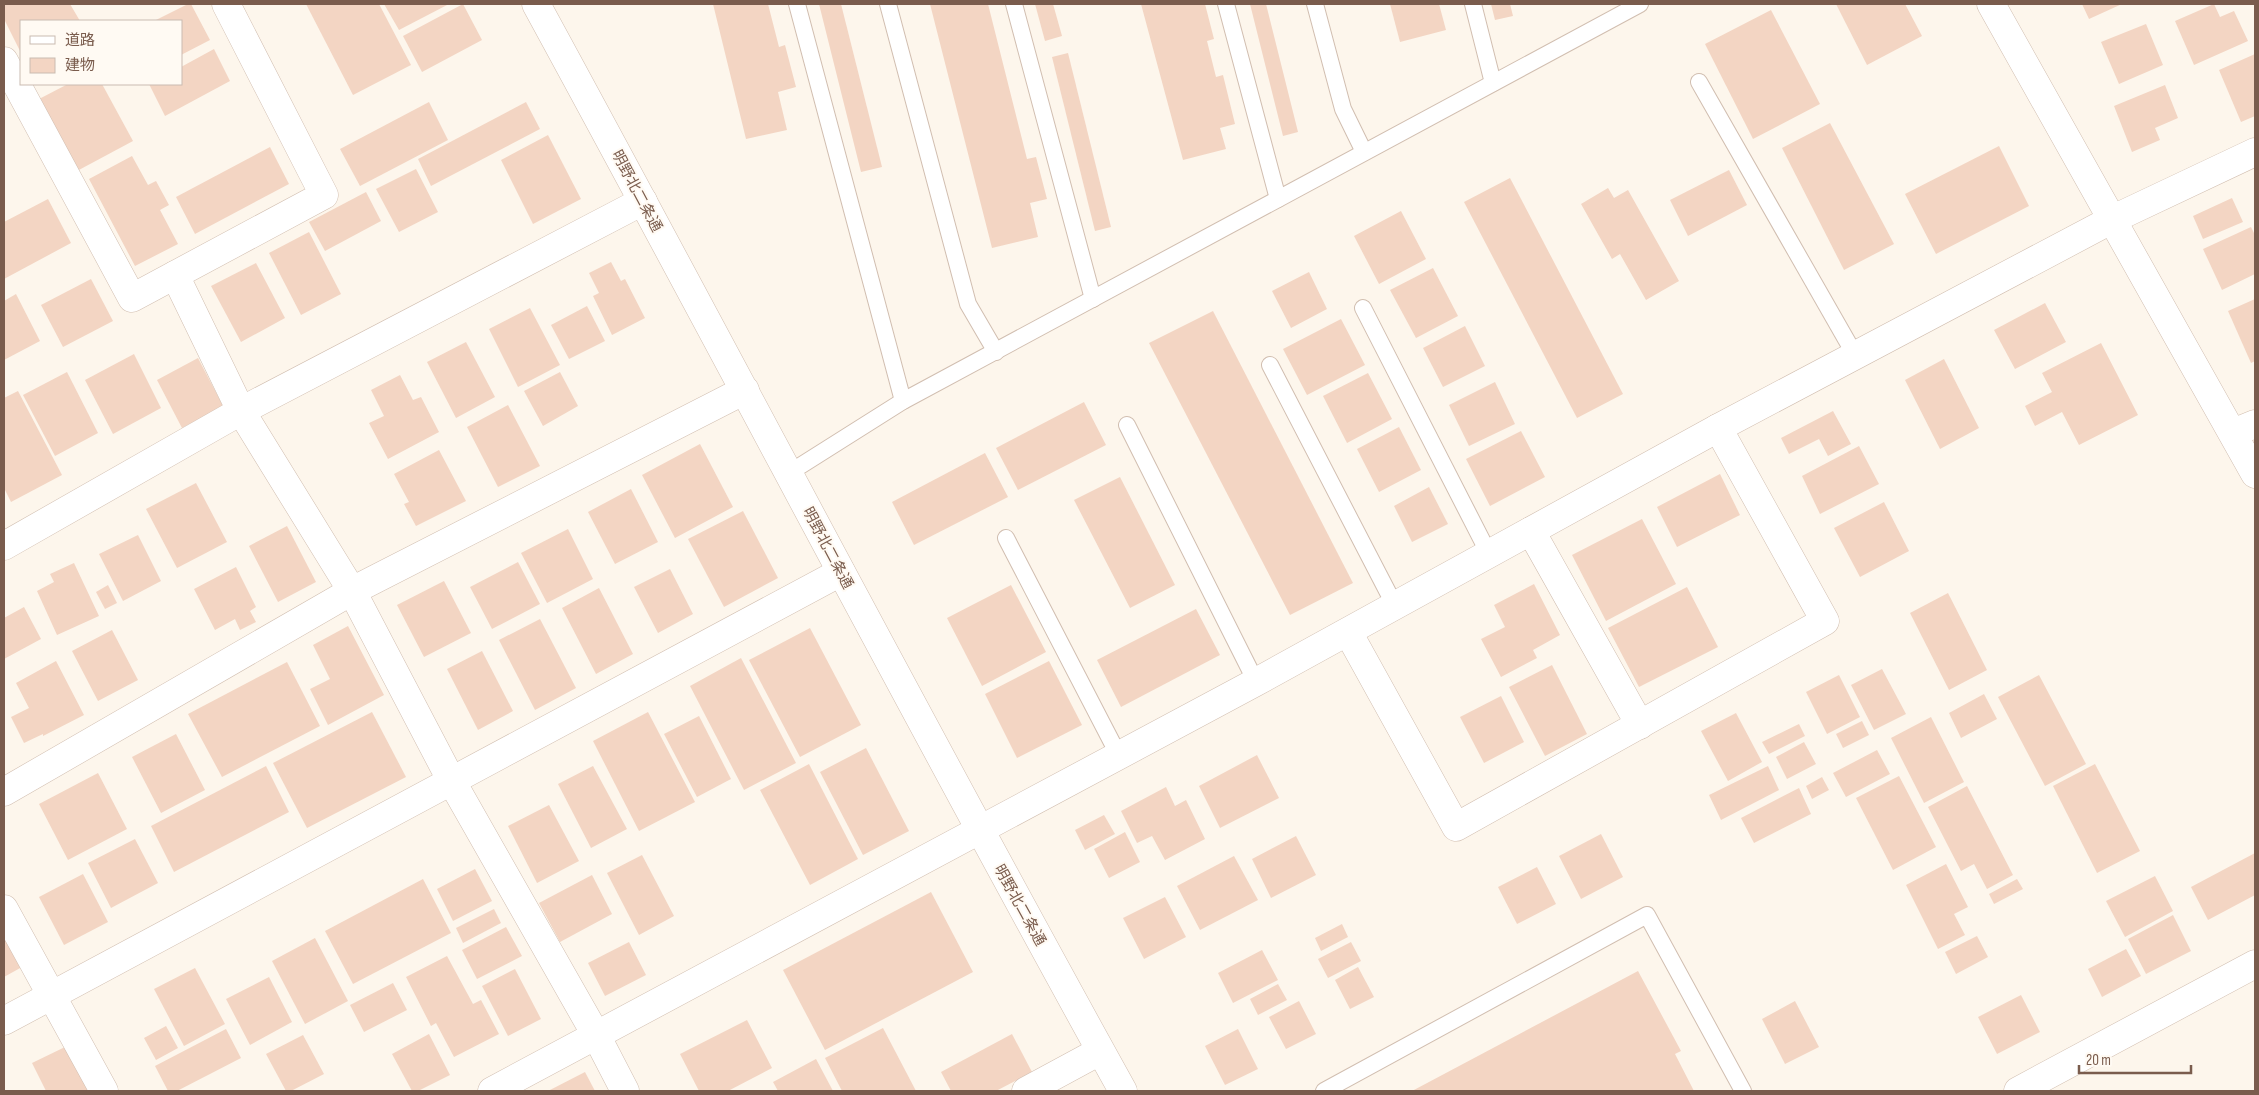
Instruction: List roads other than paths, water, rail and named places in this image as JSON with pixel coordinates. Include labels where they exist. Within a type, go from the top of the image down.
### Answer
[{"type":"street","points":[[4,61],[132,298],[324,195],[226,4]]},
{"type":"street","name":"明野北二条通","points":[[536,4],[789,472],[979,831],[1123,1091]]},
{"type":"street","points":[[1990,4],[2111,220],[2244,429],[2255,474]]},
{"type":"street","points":[[492,1091],[1256,682],[1718,428],[1855,355],[2111,220],[2255,152]]},
{"type":"street","points":[[4,546],[242,410],[643,201]]},
{"type":"street","points":[[175,275],[242,410],[352,591],[451,780],[596,1035],[624,1091]]},
{"type":"street","points":[[4,792],[352,591],[745,390]]},
{"type":"street","points":[[1348,632],[1456,827],[1826,621],[1718,428]]},
{"type":"street","points":[[1531,531],[1640,724]]},
{"type":"street","points":[[4,1022],[51,995],[841,572]]},
{"type":"street","points":[[4,909],[104,1091]]},
{"type":"street","points":[[2018,1091],[2255,964]]},
{"type":"street","points":[[1026,1091],[1100,1050]]},
{"type":"lane","points":[[797,4],[903,401]]},
{"type":"lane","points":[[888,4],[968,304],[996,352]]},
{"type":"lane","points":[[1014,4],[1093,300]]},
{"type":"lane","points":[[1226,4],[1278,199]]},
{"type":"lane","points":[[1315,4],[1343,109],[1364,152]]},
{"type":"lane","points":[[1473,4],[1494,82]]},
{"type":"lane","points":[[789,472],[903,401],[1640,4]]},
{"type":"lane","points":[[1699,82],[1855,355]]},
{"type":"lane","points":[[1363,308],[1489,554]]},
{"type":"lane","points":[[1270,365],[1395,606]]},
{"type":"lane","points":[[1127,425],[1256,682]]},
{"type":"lane","points":[[1006,538],[1118,756]]},
{"type":"lane","points":[[1324,1091],[1647,915],[1743,1091]]}]
